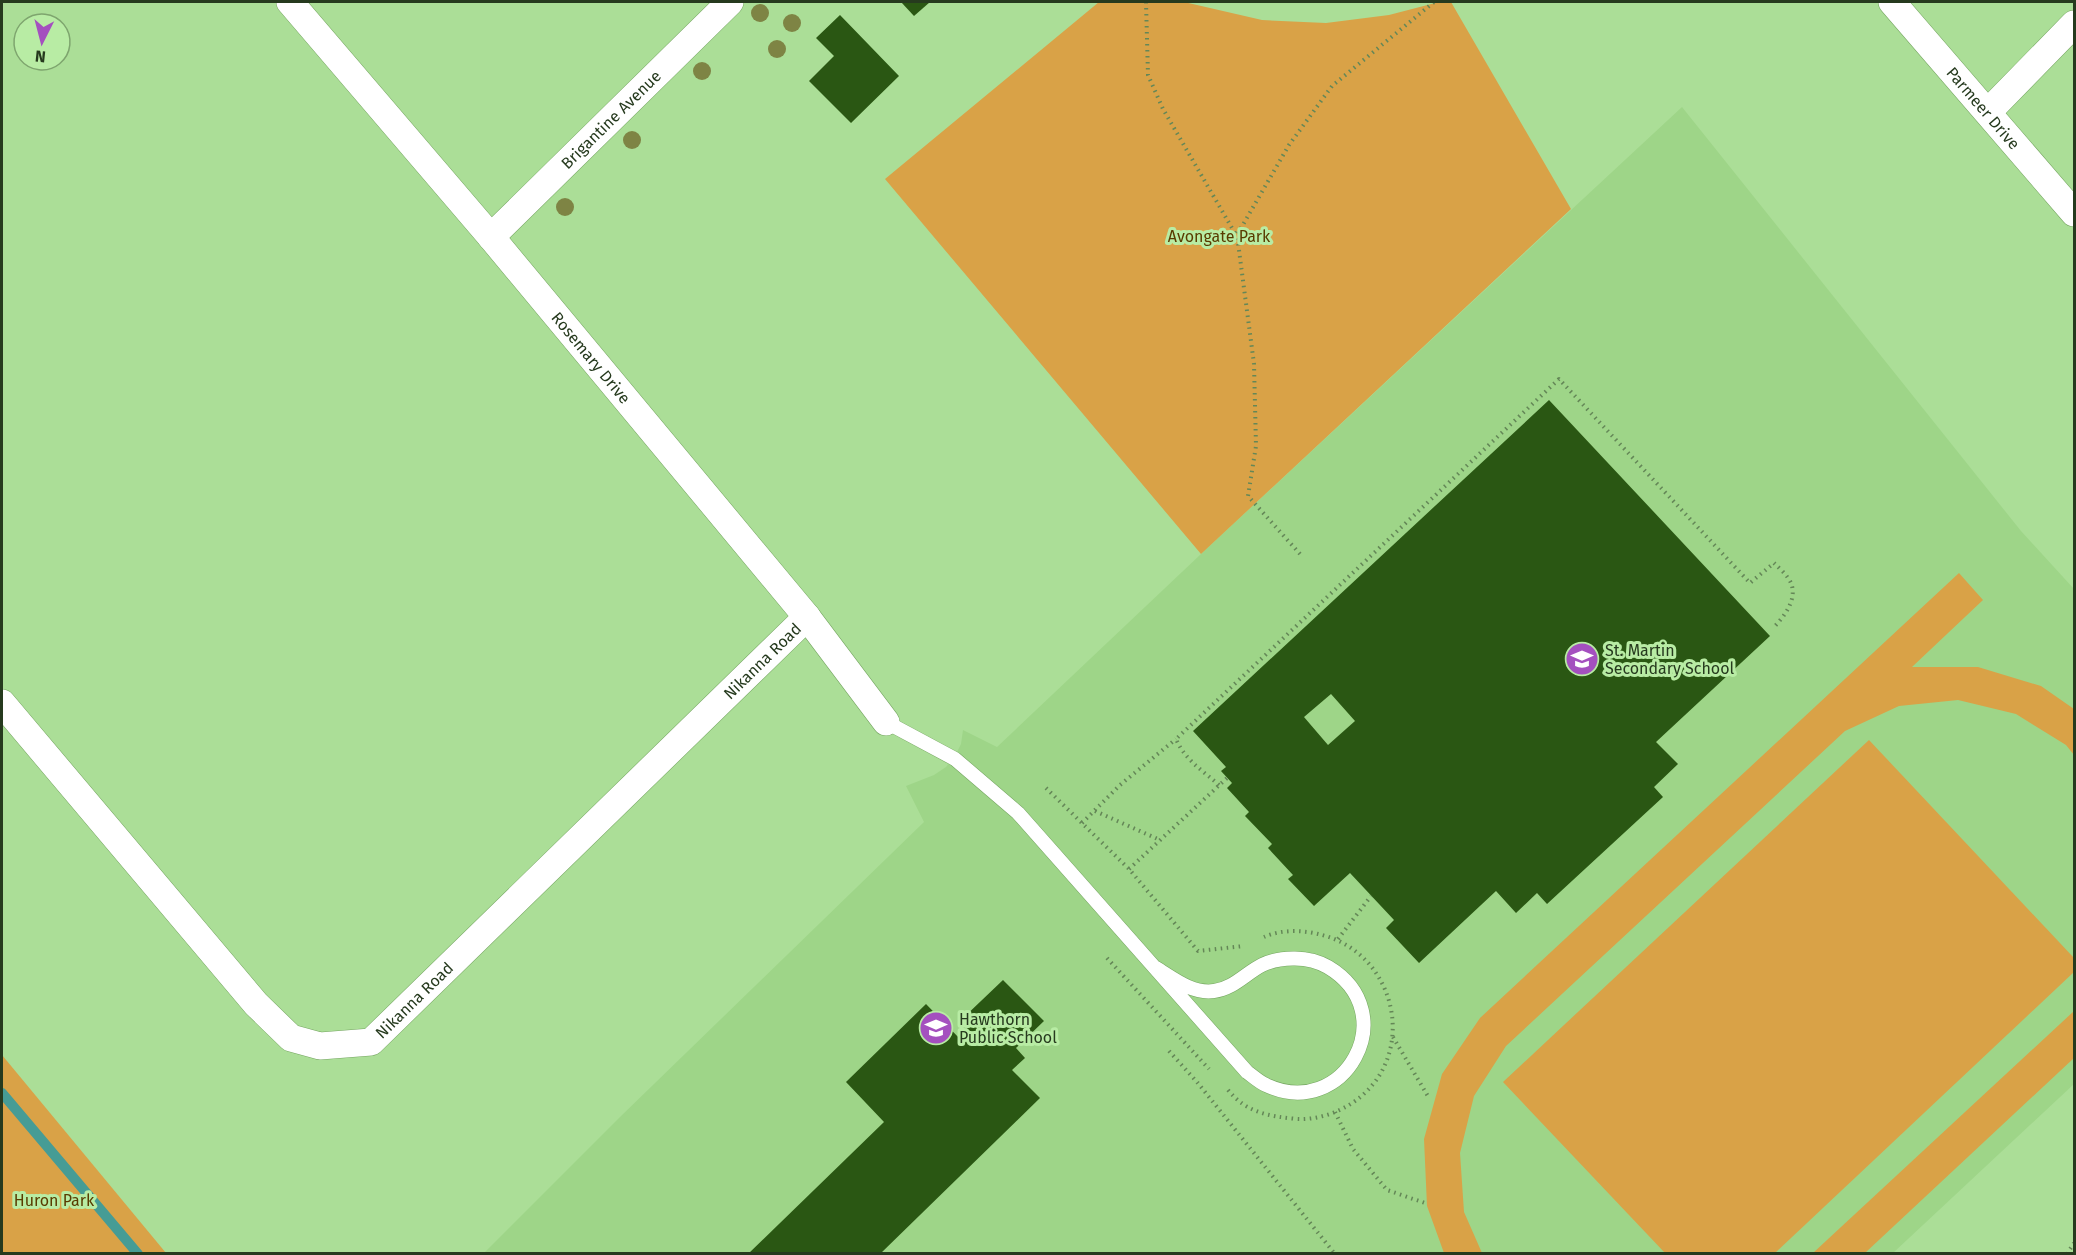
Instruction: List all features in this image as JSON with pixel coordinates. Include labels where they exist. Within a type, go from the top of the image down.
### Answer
[{"type":"street","name":"Rosemary Drive","points":[[290,2],[491,237],[807,617],[886,722]]},
{"type":"street","name":"Brigantine Avenue","points":[[491,237],[730,2]]},
{"type":"street","name":"Parmeer Drive","points":[[1892,2],[2074,213]]},
{"type":"street","points":[[1988,112],[2074,24]]},
{"type":"street","name":"Nikanna Road","points":[[2,703],[256,1004],[291,1038],[320,1046],[371,1042],[807,617]]},
{"type":"lane","points":[[886,722],[955,759],[1018,813],[1247,1072],[1264,1085],[1284,1092],[1306,1092],[1326,1086],[1343,1074],[1356,1058],[1363,1038],[1364,1016],[1358,996],[1344,979],[1326,966],[1306,959],[1284,958],[1263,965],[1230,986],[1215,991],[1198,990],[1183,985],[1156,968]]},
{"type":"path","points":[[1146,2],[1148,75],[1163,109],[1237,235],[1254,364],[1256,446],[1248,496],[1300,554]]},
{"type":"path","points":[[1237,235],[1289,145],[1332,86],[1434,2]]},
{"type":"path","points":[[1082,824],[1120,785],[1176,739],[1559,378],[1750,583],[1774,563],[1791,582],[1790,604],[1786,614],[1773,628]]},
{"type":"path","points":[[1176,739],[1190,762],[1219,785]]},
{"type":"path","points":[[1128,869],[1227,778]]},
{"type":"path","points":[[1095,811],[1160,840]]},
{"type":"path","points":[[1338,939],[1371,896]]},
{"type":"path","points":[[1392,1036],[1430,1098]]},
{"type":"path","points":[[1168,1051],[1197,1082],[1335,1254]]},
{"type":"path","points":[[1326,1086],[1337,1119],[1353,1149],[1387,1190],[1425,1203]]},
{"type":"path","points":[[2067,1254],[2074,1244]]},
{"type":"shaded area","name":"St. Martin Secondary School","points":[[1682,107],[2021,531],[2074,589],[2074,1084],[1893,1253],[483,1254],[620,1117],[924,822],[906,786],[934,775],[946,767],[961,744],[963,730],[997,747]]},
{"type":"green space","name":"Avongate Park","points":[[1099,2],[1184,2],[1262,20],[1326,23],[1389,15],[1439,2],[1451,2],[1571,209],[1201,554],[885,179]]},
{"type":"green space","points":[[1959,573],[1983,600],[1912,667],[1978,667],[2041,686],[2074,709],[2074,755],[2066,745],[2016,714],[1958,700],[1899,706],[1845,731],[1506,1046],[1474,1096],[1460,1153],[1464,1212],[1482,1253],[1444,1253],[1427,1206],[1424,1139],[1442,1074],[1480,1018]]},
{"type":"green space","points":[[1869,740],[2074,958],[2074,972],[1775,1253],[1665,1253],[1503,1082]]},
{"type":"green space","points":[[2074,1011],[2074,1058],[1865,1253],[1813,1253]]},
{"type":"green space","name":"Huron Park","points":[[2,1055],[166,1253],[2,1253]]},
{"type":"building","points":[[901,2],[930,2],[914,16]]},
{"type":"building","points":[[840,15],[899,76],[851,123],[809,81],[834,56],[816,38]]},
{"type":"building","points":[[1549,400],[1770,636],[1656,742],[1678,764],[1654,787],[1663,797],[1547,904],[1537,893],[1516,913],[1496,891],[1419,963],[1386,928],[1394,920],[1350,873],[1314,906],[1288,879],[1293,875],[1268,848],[1272,844],[1245,816],[1249,812],[1227,788],[1232,783],[1221,771],[1226,767],[1193,731]],"holes":[[[1331,694],[1355,721],[1328,745],[1304,717]]]},
{"type":"building","points":[[1003,980],[1044,1021],[1016,1048],[1025,1058],[1012,1070],[1040,1098],[880,1254],[748,1254],[884,1122],[846,1082],[926,1004],[961,1040],[970,1031],[960,1021]]},
{"type":"waterway","points":[[2,1093],[138,1254]]},
{"type":"place","name":"St. Martin Secondary School","points":[[1582,659]]},
{"type":"place","name":"Hawthorn Public School","points":[[936,1028]]}]
